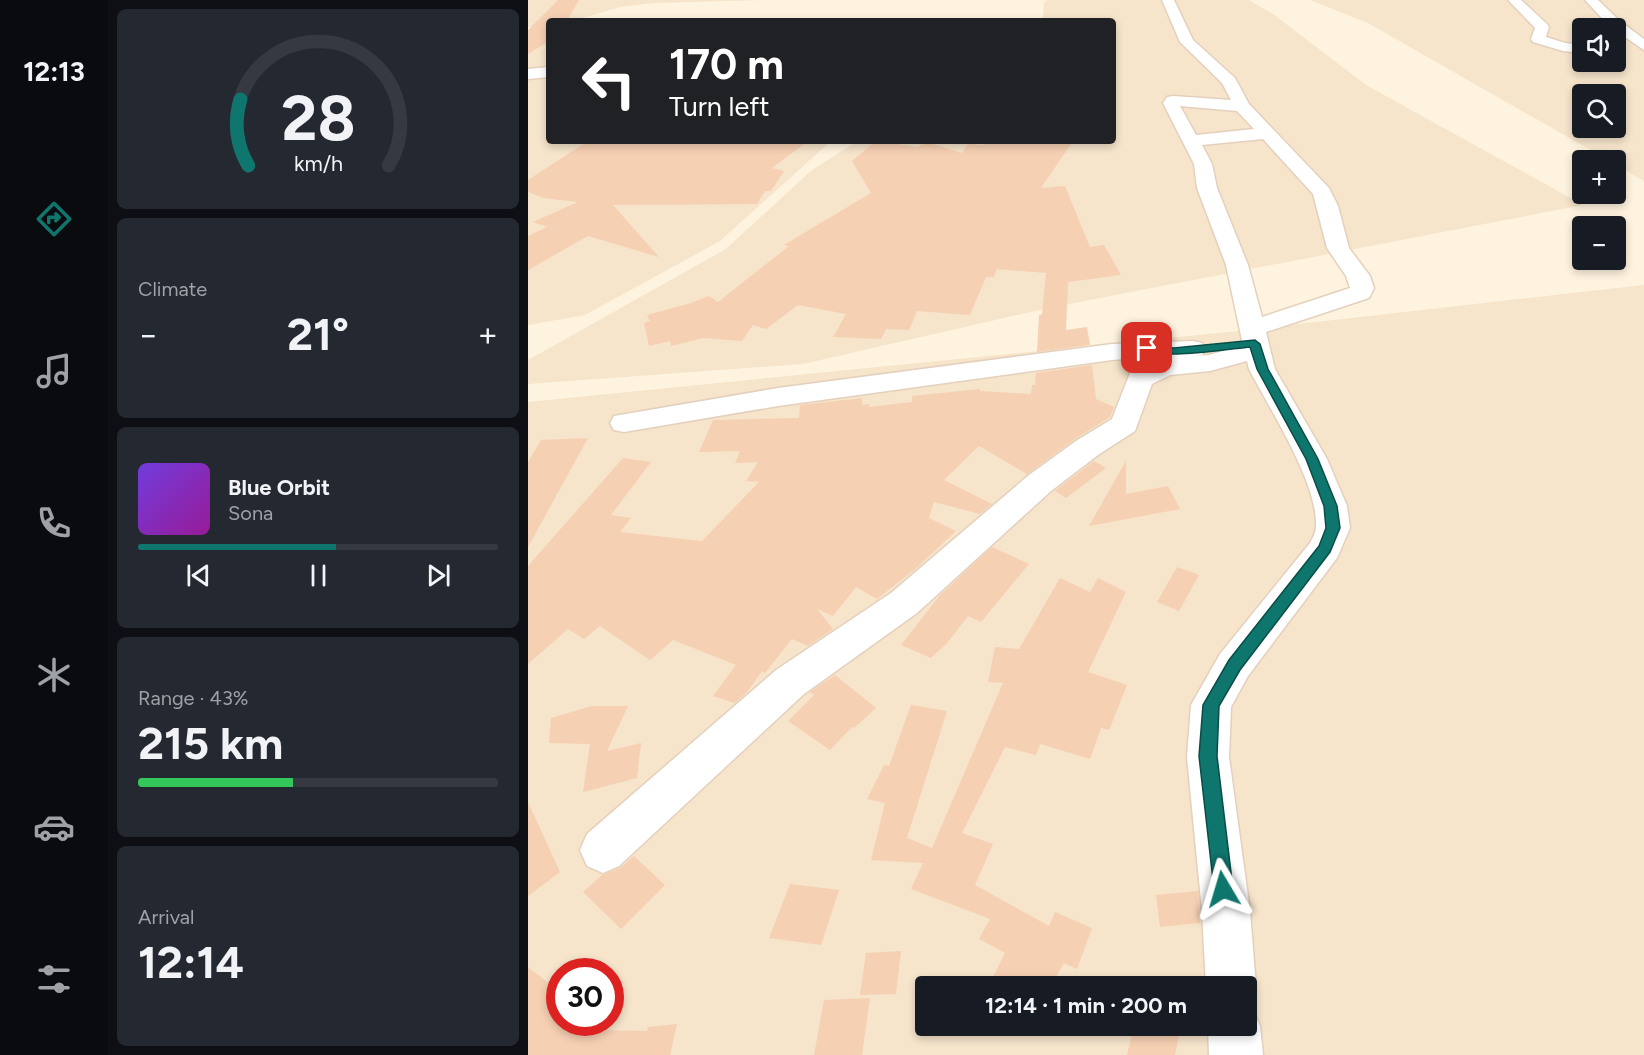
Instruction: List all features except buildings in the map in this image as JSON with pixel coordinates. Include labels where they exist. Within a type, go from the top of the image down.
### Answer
[{"type":"street","points":[[603,850],[790,682],[904,603],[1040,483],[1087,448],[1125,424],[1140,379],[1164,367],[1210,363],[1254,340],[1361,293],[1363,289],[1361,281],[1338,248],[1328,201],[1308,176],[1242,106],[1229,81],[1187,42],[1168,0]]},
{"type":"street","points":[[1514,0],[1542,27],[1538,39],[1572,48]]},
{"type":"street","points":[[1591,0],[1644,48]]},
{"type":"street","points":[[1626,50],[1644,48]]},
{"type":"street","points":[[528,74],[546,72]]},
{"type":"street","points":[[1230,976],[1226,911],[1208,756],[1211,705],[1234,665],[1325,549],[1333,528],[1331,506],[1312,459],[1262,369],[1237,265],[1207,188],[1203,164],[1177,119],[1171,103],[1189,100],[1242,106]]},
{"type":"street","points":[[1191,141],[1267,133]]},
{"type":"street","points":[[624,423],[778,397],[1101,354],[1147,348],[1174,351],[1254,340]]},
{"type":"street","points":[[1235,1036],[1236,1055]]},
{"type":"shaded area","points":[[528,0],[762,0],[653,3],[620,7],[583,18],[546,18],[546,25],[528,27]]},
{"type":"shaded area","points":[[1047,0],[1249,0],[1273,14],[1366,85],[1572,199],[1572,204],[1583,205],[1048,308],[803,364],[528,384],[528,360],[726,249],[812,170],[853,144],[1116,144],[1116,18],[1043,18],[1044,2]]},
{"type":"shaded area","points":[[1310,0],[1644,0],[1644,181],[1626,171],[1626,150],[1590,150],[1368,23]]},
{"type":"shaded area","points":[[528,31],[546,31],[546,144],[828,144],[720,241],[585,315],[528,325]]},
{"type":"shaded area","points":[[1644,285],[1644,1055],[528,1055],[528,402],[1238,331]]},
{"type":"route","points":[[1147,348],[1174,351],[1255,344],[1262,369],[1312,459],[1331,506],[1333,528],[1325,549],[1234,665],[1211,705],[1208,756],[1223,889]]}]
